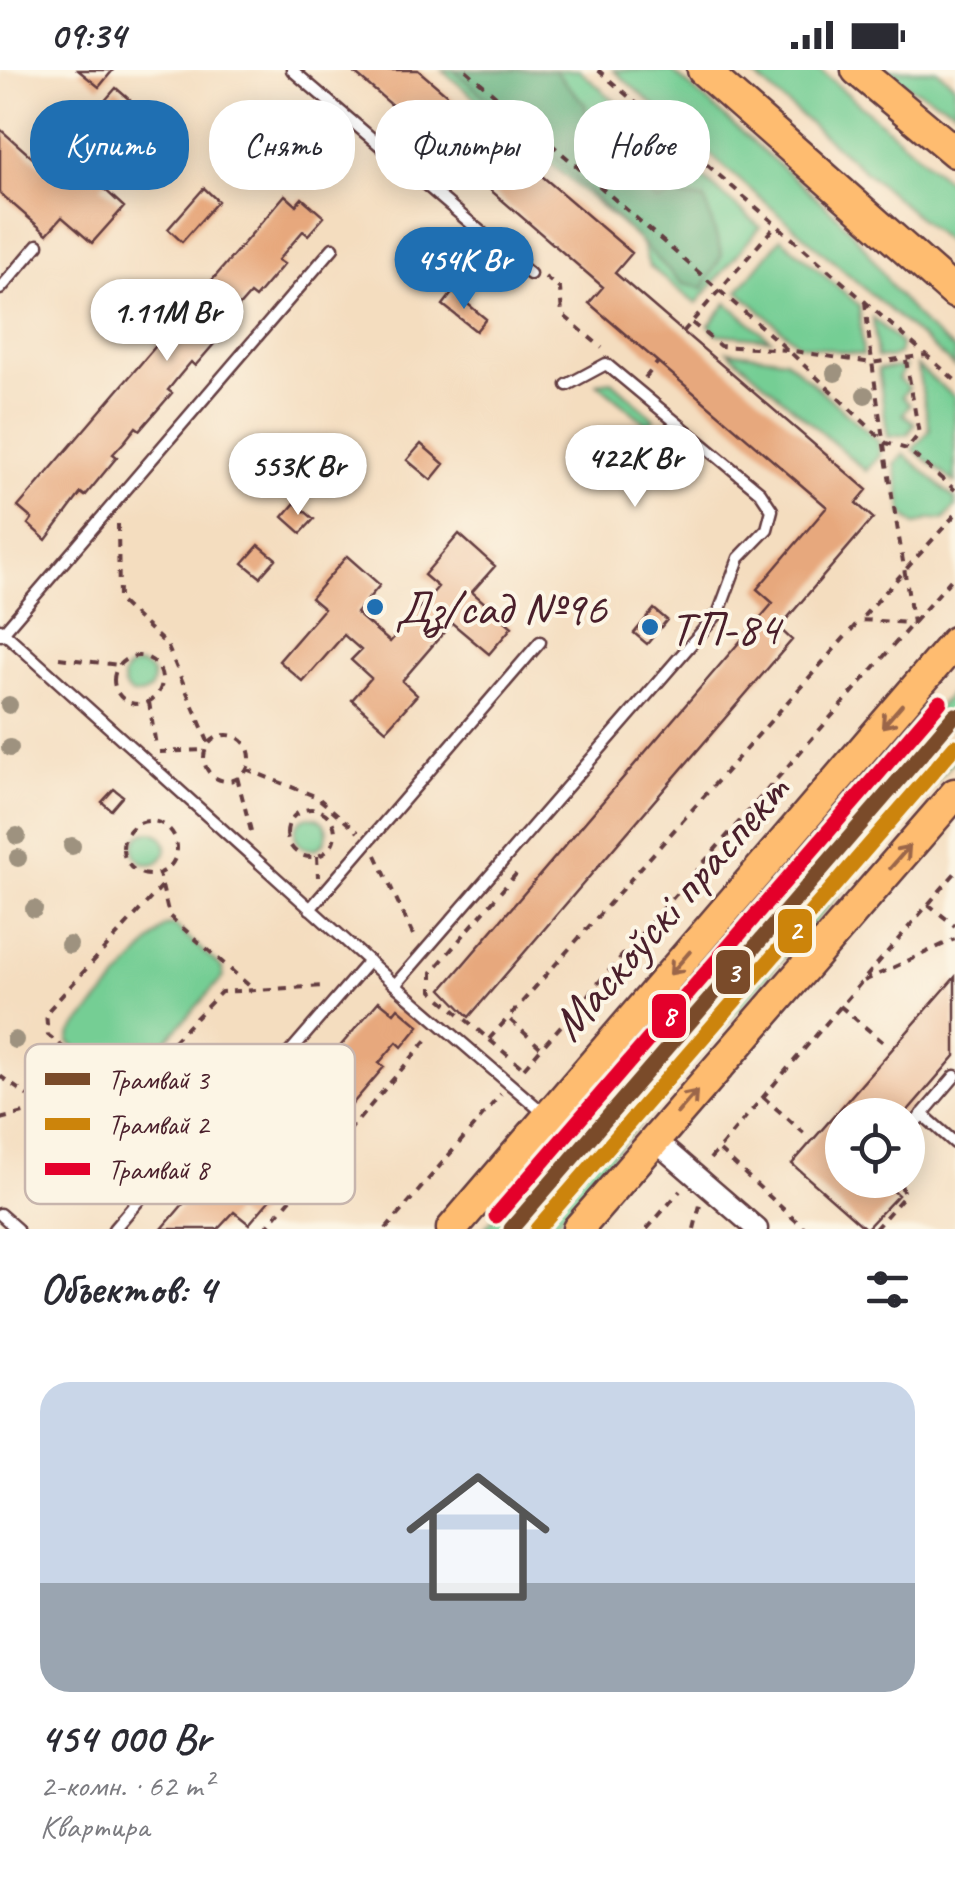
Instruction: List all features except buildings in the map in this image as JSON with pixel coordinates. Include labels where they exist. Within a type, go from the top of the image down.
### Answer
[{"type":"main road","points":[[703,70],[955,293]]},
{"type":"main road","points":[[857,70],[955,152]]},
{"type":"main road","name":"Маскоўскі праспект","points":[[452,1229],[955,642]]},
{"type":"main road","points":[[578,1229],[955,794]]},
{"type":"street","points":[[654,1140],[757,1229]]},
{"type":"lane","points":[[292,70],[530,274]]},
{"type":"lane","points":[[0,288],[38,245]]},
{"type":"lane","points":[[334,248],[1,632],[368,961],[548,1116]]},
{"type":"lane","points":[[396,985],[720,612],[738,558],[767,528],[772,510],[760,492],[606,364],[567,385]]},
{"type":"lane","points":[[310,909],[540,642]]},
{"type":"lane","points":[[297,1044],[368,961]]},
{"type":"lane","points":[[925,1111],[955,1076]]},
{"type":"lane","points":[[925,1117],[955,1143]]},
{"type":"lane","points":[[114,1229],[135,1204]]},
{"type":"lane","points":[[0,1214],[17,1229]]},
{"type":"path","points":[[466,70],[788,350],[886,443],[907,449],[955,490]]},
{"type":"path","points":[[598,70],[955,380]]},
{"type":"path","points":[[683,332],[776,225]]},
{"type":"path","points":[[544,276],[560,290],[562,314],[602,348]]},
{"type":"path","points":[[866,301],[872,363],[913,623]]},
{"type":"path","points":[[692,323],[720,346],[788,350],[872,363],[926,355]]},
{"type":"path","points":[[906,360],[919,434],[907,449]]},
{"type":"path","points":[[118,498],[118,602],[167,645],[209,744],[204,762],[209,773],[219,780],[237,777],[248,765],[249,753],[244,742],[234,736],[222,735],[209,744]]},
{"type":"path","points":[[489,1040],[955,515]]},
{"type":"path","points":[[386,1229],[955,575]]},
{"type":"path","points":[[860,620],[913,623]]},
{"type":"path","points":[[46,656],[119,665],[138,656],[157,664],[162,685],[149,702],[138,704],[119,695],[114,674],[119,665]]},
{"type":"path","points":[[149,702],[156,752],[170,764]]},
{"type":"path","points":[[237,777],[252,835],[238,823]]},
{"type":"path","points":[[316,809],[329,816],[336,832],[327,852],[306,857],[296,852],[286,833],[295,814],[316,809]]},
{"type":"path","points":[[329,816],[334,811]]},
{"type":"path","points":[[140,821],[165,824],[178,844],[170,868],[159,874],[135,872],[122,851],[130,828],[140,821]]},
{"type":"path","points":[[520,869],[432,972],[432,991],[524,1069]]},
{"type":"path","points":[[694,1175],[955,873]]},
{"type":"path","points":[[159,874],[170,916],[254,990]]},
{"type":"path","points":[[59,1044],[48,1035],[46,1012],[162,886]]},
{"type":"path","points":[[928,904],[955,926]]},
{"type":"path","points":[[860,983],[955,938]]},
{"type":"path","points":[[171,1044],[221,992],[348,985]]},
{"type":"path","points":[[840,1006],[884,1043]]},
{"type":"path","points":[[508,1018],[542,1048]]},
{"type":"path","points":[[355,1123],[440,1024]]},
{"type":"path","points":[[0,1076],[25,1094]]},
{"type":"path","points":[[763,1097],[804,1134]]},
{"type":"path","points":[[0,1119],[25,1113]]},
{"type":"path","points":[[719,1150],[805,1229]]},
{"type":"path","points":[[647,1229],[684,1188],[700,1202],[694,1229]]},
{"type":"path","points":[[875,1229],[902,1198]]},
{"type":"path","points":[[264,1229],[285,1204]]},
{"type":"green space","points":[[442,70],[579,70],[614,100],[574,100],[574,183],[554,166],[554,100],[477,100]]},
{"type":"green space","points":[[453,70],[554,70],[581,100],[574,100],[574,177],[554,157],[554,100],[488,100]]},
{"type":"green space","points":[[613,70],[671,70],[705,100],[648,100]]},
{"type":"green space","points":[[748,70],[820,70],[955,187],[955,249]]},
{"type":"green space","points":[[878,70],[937,70],[955,85],[955,110]]},
{"type":"green space","points":[[710,104],[837,216],[924,325],[955,350],[955,367],[710,154]]},
{"type":"green space","points":[[710,184],[760,227],[696,304],[649,266],[641,241],[582,190],[710,190]]},
{"type":"green space","points":[[588,190],[644,190],[658,201],[672,195],[705,200],[722,255],[703,288],[683,284]]},
{"type":"green space","points":[[781,238],[859,305],[863,355],[798,344],[738,291]]},
{"type":"green space","points":[[727,303],[770,339],[718,334],[709,325]]},
{"type":"green space","points":[[873,318],[901,344],[899,354],[877,357]]},
{"type":"green space","points":[[728,351],[785,359],[878,441],[880,455],[866,471]]},
{"type":"green space","points":[[917,366],[955,397],[955,483],[913,449],[930,430]]},
{"type":"green space","points":[[905,367],[898,379],[909,388],[902,396],[910,405],[903,414],[915,423],[908,434],[888,437],[878,369]]},
{"type":"green space","points":[[612,381],[655,419],[648,425],[597,383]]},
{"type":"green space","points":[[904,454],[955,499],[955,507],[944,520],[930,519],[915,525],[903,514],[895,464]]},
{"type":"green space","points":[[138,665],[149,669],[153,680],[149,691],[138,695],[127,691],[123,680],[127,669]]},
{"type":"green space","points":[[955,688],[955,707],[502,1229],[484,1229]]},
{"type":"green space","points":[[955,741],[955,759],[550,1229],[532,1229]]},
{"type":"green space","points":[[311,817],[322,822],[327,833],[322,844],[311,849],[300,844],[295,833],[300,822]]},
{"type":"green space","points":[[150,832],[161,837],[166,848],[161,859],[150,864],[139,859],[134,848],[139,837]]},
{"type":"green space","points":[[174,925],[222,968],[223,977],[163,1044],[71,1044],[71,1033],[165,926]]},
{"type":"tram line","name":"8","points":[[496,1216],[940,702]]},
{"type":"tram line","name":"3","points":[[511,1229],[955,715]]},
{"type":"tram line","name":"2","points":[[537,1229],[955,746]]},
{"type":"place","name":"Дз/сад №96","points":[[375,607]]},
{"type":"place","name":"ТП-84","points":[[650,627]]}]
